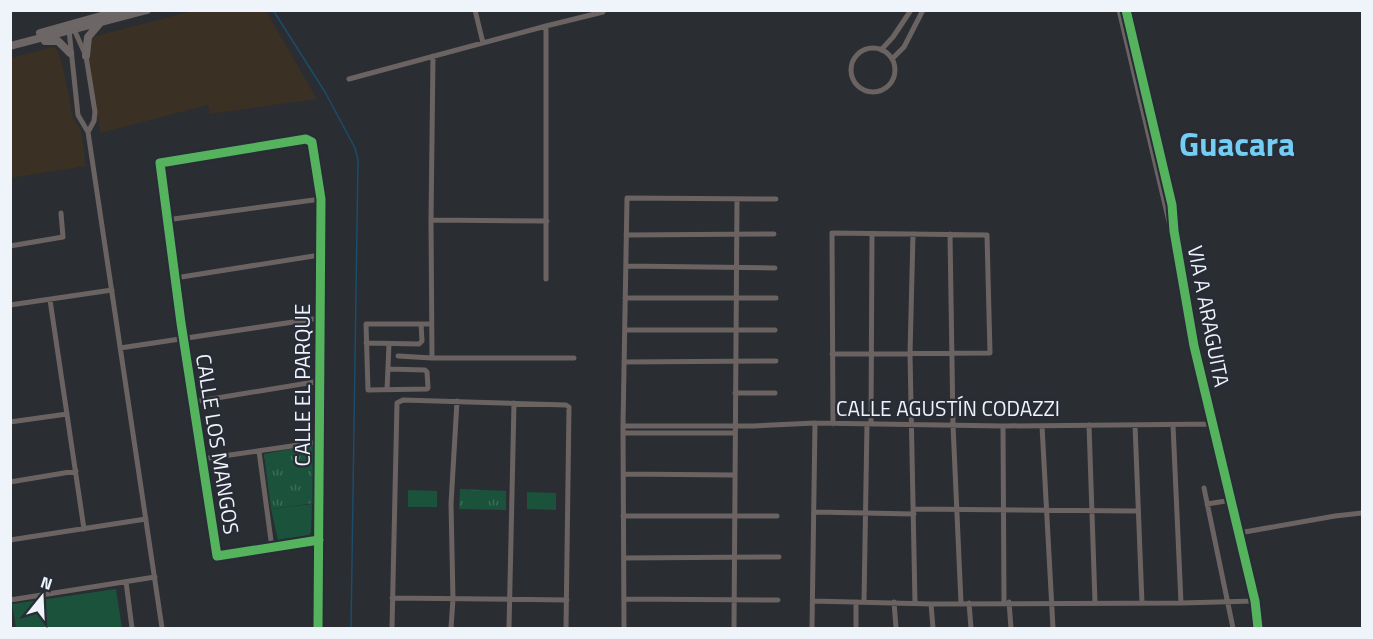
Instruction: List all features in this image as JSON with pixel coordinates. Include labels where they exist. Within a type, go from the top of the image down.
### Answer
[{"type":"main road","points":[[11,46],[122,10]]},
{"type":"main road","points":[[10,41],[147,10]]},
{"type":"main road","points":[[86,56],[88,37],[102,22]]},
{"type":"main road","points":[[11,46],[54,40],[62,43],[70,52]]},
{"type":"street","points":[[475,10],[483,42]]},
{"type":"street","points":[[881,50],[911,10]]},
{"type":"street","points":[[892,59],[904,47],[923,10]]},
{"type":"street","name":"VIA A ARAGUITA","points":[[1119,10],[1160,187],[1170,226],[1174,231]]},
{"type":"street","name":"VIA A ARAGUITA","points":[[1125,10],[1172,205],[1174,231],[1194,346],[1255,601],[1258,628]]},
{"type":"street","points":[[349,79],[603,12]]},
{"type":"street","points":[[546,26],[546,279]]},
{"type":"street","points":[[70,27],[70,52],[78,115],[88,132],[162,628]]},
{"type":"street","points":[[70,27],[86,56],[95,112],[95,118],[88,132]]},
{"type":"street","points":[[865,50],[881,50],[892,59],[895,75],[892,82],[879,91],[863,89],[852,77],[854,61],[858,54],[865,50]]},
{"type":"street","points":[[432,358],[433,56]]},
{"type":"street","name":"CALLE EL PARQUE","points":[[166,220],[160,162],[306,140],[312,142],[321,199],[318,628]]},
{"type":"street","points":[[624,628],[623,426],[627,198],[776,199]]},
{"type":"street","points":[[320,255],[175,278],[166,220],[321,199]]},
{"type":"street","points":[[734,628],[736,200]]},
{"type":"street","points":[[10,246],[63,237],[61,213]]},
{"type":"street","points":[[431,220],[547,221]]},
{"type":"street","points":[[832,354],[990,353],[987,235],[832,233],[832,354],[832,424]]},
{"type":"street","points":[[626,235],[774,234]]},
{"type":"street","points":[[864,602],[872,355],[872,234]]},
{"type":"street","points":[[913,234],[910,354],[915,603]]},
{"type":"street","points":[[950,234],[953,424],[961,603]]},
{"type":"street","points":[[626,266],[775,268]]},
{"type":"street","name":"CALLE LOS MANGOS","points":[[175,278],[217,556],[319,540]]},
{"type":"street","points":[[10,305],[112,290]]},
{"type":"street","points":[[625,298],[776,298]]},
{"type":"street","points":[[50,300],[84,529]]},
{"type":"street","points":[[120,348],[320,318]]},
{"type":"street","points":[[388,369],[425,370],[427,389],[368,390],[366,327],[368,324],[431,324]]},
{"type":"street","points":[[366,343],[389,345],[421,343],[421,324]]},
{"type":"street","points":[[625,330],[775,330]]},
{"type":"street","points":[[387,390],[389,345]]},
{"type":"street","points":[[398,356],[574,358]]},
{"type":"street","points":[[624,362],[776,361]]},
{"type":"street","points":[[193,402],[320,381]]},
{"type":"street","points":[[735,393],[775,393]]},
{"type":"street","points":[[392,628],[397,403],[403,400],[566,405],[570,410],[566,628]]},
{"type":"street","points":[[451,628],[453,599],[451,504],[457,401]]},
{"type":"street","points":[[510,628],[513,403]]},
{"type":"street","points":[[10,422],[67,414]]},
{"type":"street","points":[[623,426],[815,423]]},
{"type":"street","name":"CALLE AGUSTÍN CODAZZI","points":[[812,628],[815,423],[1003,426],[1214,424]]},
{"type":"street","points":[[1135,425],[1142,603]]},
{"type":"street","points":[[1173,425],[1181,603]]},
{"type":"street","points":[[1003,426],[1002,509],[1007,602],[1011,628]]},
{"type":"street","points":[[1042,426],[1053,628]]},
{"type":"street","points":[[1089,426],[1095,602]]},
{"type":"street","points":[[623,433],[734,433]]},
{"type":"street","points":[[202,459],[319,442]]},
{"type":"street","points":[[259,451],[272,548]]},
{"type":"street","points":[[10,482],[76,471]]},
{"type":"street","points":[[623,474],[734,475]]},
{"type":"street","points":[[1204,488],[1233,628]]},
{"type":"street","points":[[1207,504],[1232,500]]},
{"type":"street","points":[[815,512],[914,512],[958,509],[1137,511]]},
{"type":"street","points":[[1239,533],[1362,513]]},
{"type":"street","points":[[623,516],[777,516]]},
{"type":"street","points":[[10,540],[146,519]]},
{"type":"street","points":[[624,558],[779,557]]},
{"type":"street","points":[[10,600],[155,577]]},
{"type":"street","points":[[126,582],[132,628]]},
{"type":"street","points":[[393,598],[567,600]]},
{"type":"street","points":[[624,599],[777,600]]},
{"type":"street","points":[[813,601],[932,604],[1255,601]]},
{"type":"street","points":[[856,602],[856,628]]},
{"type":"street","points":[[894,602],[896,628]]},
{"type":"street","points":[[969,603],[971,628]]},
{"type":"street","points":[[932,604],[933,628]]},
{"type":"shaded area","points":[[192,11],[266,11],[317,99],[210,114],[208,105],[100,133],[88,49],[92,37]]},
{"type":"shaded area","points":[[53,47],[60,56],[73,119],[81,130],[86,166],[11,178],[11,58]]},
{"type":"green space","points":[[312,445],[315,450],[315,503],[271,509],[264,454]]},
{"type":"green space","points":[[460,489],[506,491],[506,510],[459,509]]},
{"type":"green space","points":[[408,490],[437,491],[437,507],[408,507]]},
{"type":"green space","points":[[527,492],[556,493],[556,510],[527,509]]},
{"type":"green space","points":[[312,504],[309,536],[278,540],[271,509]]},
{"type":"green space","points":[[116,589],[122,628],[16,628],[12,604]]},
{"type":"waterway","points":[[273,10],[325,92],[355,148],[358,160],[351,628]]},
{"type":"cycle path","points":[[1126,10],[1172,205],[1174,231],[1194,346],[1255,601],[1258,628]]},
{"type":"cycle path","points":[[318,628],[321,199],[312,142],[306,139],[160,163],[181,323],[217,556],[319,540]]},
{"type":"district","name":"Guacara","points":[[1237,144]]}]
